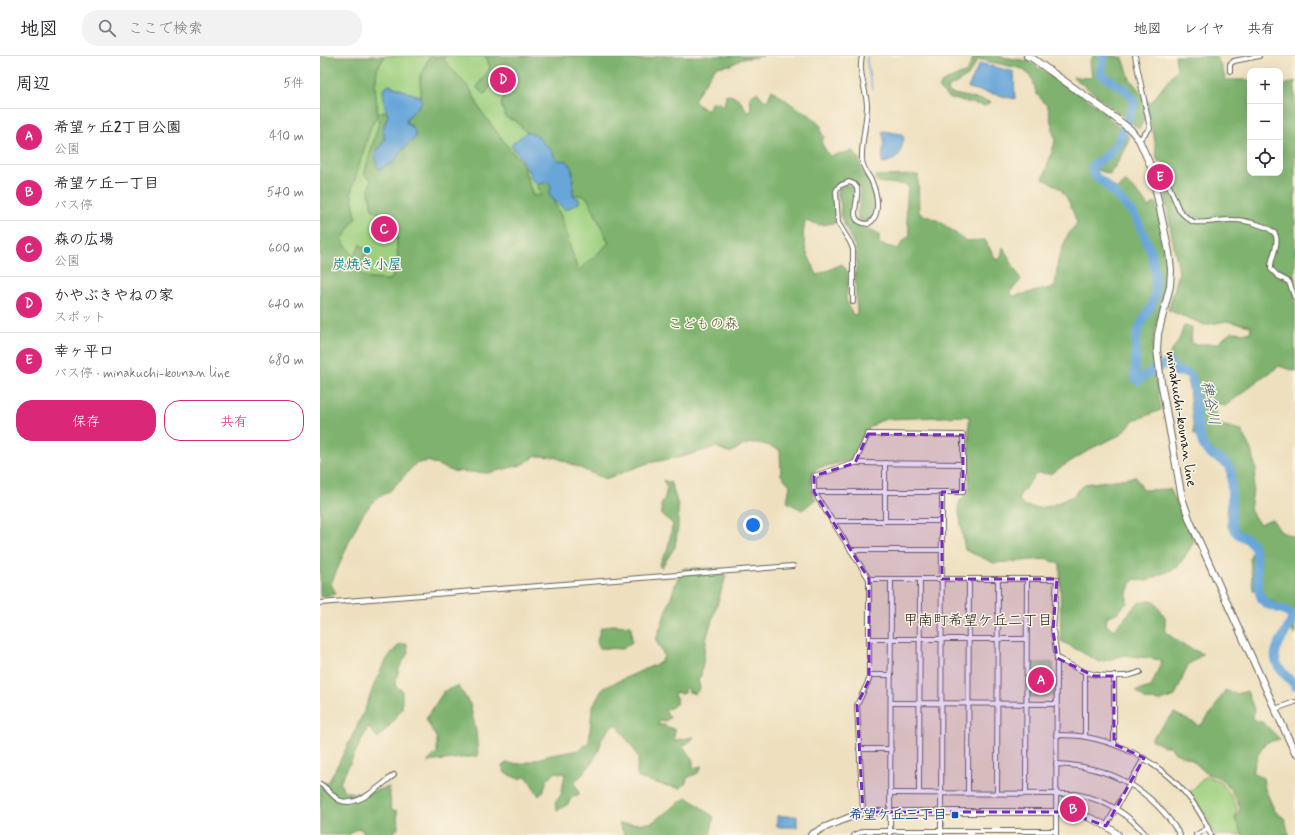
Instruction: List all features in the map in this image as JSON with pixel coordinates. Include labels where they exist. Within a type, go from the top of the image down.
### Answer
[{"type":"main road","name":"minakuchi-kounan line","points":[[1027,56],[1052,72],[1131,130],[1139,140],[1151,167],[1169,252],[1171,270],[1170,286],[1158,334],[1158,358],[1182,498],[1190,521],[1295,753]]},
{"type":"main road","points":[[811,835],[823,828],[863,812],[1074,813],[1106,826],[1118,835]]},
{"type":"street","points":[[853,302],[853,249],[838,223],[836,191],[839,186],[849,182],[854,184],[857,188],[858,200],[854,213],[859,222],[868,224],[872,222],[877,211],[876,195],[872,182],[863,168],[862,159],[867,103],[860,65],[862,56]]},
{"type":"street","points":[[1135,56],[1150,128],[1139,140]]},
{"type":"street","points":[[1230,70],[1230,64],[1234,61],[1259,56]]},
{"type":"street","points":[[1151,167],[1160,167],[1164,169],[1165,176],[1179,210],[1193,222],[1234,220],[1268,227],[1274,232],[1276,236],[1276,249],[1270,265],[1271,269],[1278,276],[1289,282],[1295,298]]},
{"type":"street","points":[[814,492],[963,492],[963,435],[868,434],[855,463]]},
{"type":"street","points":[[863,812],[857,706],[867,685],[869,675],[869,579],[814,492],[814,476],[855,463],[963,464]]},
{"type":"street","points":[[885,463],[885,521]]},
{"type":"street","points":[[941,833],[942,492]]},
{"type":"street","points":[[832,521],[942,521]]},
{"type":"street","points":[[851,550],[942,550]]},
{"type":"street","points":[[320,603],[792,566]]},
{"type":"street","points":[[890,833],[891,578]]},
{"type":"street","points":[[920,578],[920,793]]},
{"type":"street","points":[[854,835],[864,831],[890,833],[1056,833],[1056,658],[1053,630],[1057,579],[869,579]]},
{"type":"street","points":[[968,793],[969,579]]},
{"type":"street","points":[[997,793],[998,579]]},
{"type":"street","points":[[1026,793],[1027,579]]},
{"type":"street","points":[[869,639],[1026,639]]},
{"type":"street","points":[[1056,658],[1085,672],[1099,676],[1128,677],[1140,672]]},
{"type":"street","points":[[1085,672],[1085,737]]},
{"type":"street","points":[[869,675],[891,675]]},
{"type":"street","points":[[1114,676],[1114,744]]},
{"type":"street","points":[[1275,709],[1295,702]]},
{"type":"street","points":[[891,704],[1056,704]]},
{"type":"street","points":[[1056,735],[1085,737],[1114,744],[1144,758],[1166,774],[1180,788],[1195,806],[1211,835]]},
{"type":"street","points":[[859,749],[890,749]]},
{"type":"street","points":[[1106,826],[1144,758]]},
{"type":"street","points":[[1056,764],[1091,768],[1110,774],[1129,784],[1164,812],[1180,835]]},
{"type":"street","points":[[320,784],[325,786],[340,800],[353,802],[361,799],[394,775]]},
{"type":"street","points":[[890,793],[1056,793],[1081,795],[1099,800],[1116,808],[1130,818],[1146,835]]},
{"type":"street","points":[[1196,835],[1208,828]]},
{"type":"highlighted area","points":[[868,434],[963,435],[963,492],[942,492],[942,579],[1057,579],[1053,630],[1057,658],[1094,676],[1114,676],[1114,744],[1144,758],[1106,826],[1066,812],[863,812],[857,705],[869,680],[869,579],[814,492],[814,476],[855,463]]},
{"type":"green space","name":"こどもの森","points":[[320,56],[385,56],[377,69],[375,87],[378,116],[371,126],[351,192],[356,217],[342,240],[354,258],[360,244],[367,251],[360,274],[370,279],[391,280],[398,264],[396,223],[372,209],[369,190],[371,179],[364,175],[382,112],[387,111],[388,117],[384,126],[383,143],[377,149],[376,157],[378,169],[394,162],[397,156],[405,148],[412,126],[407,124],[406,120],[422,102],[420,76],[430,56],[445,56],[443,59],[470,89],[481,111],[522,163],[533,196],[541,195],[536,179],[550,179],[551,196],[560,214],[578,271],[609,243],[586,197],[573,195],[573,171],[563,162],[553,159],[537,139],[525,131],[516,121],[506,118],[501,105],[510,79],[500,74],[484,95],[477,87],[490,68],[487,58],[484,56],[612,56],[645,60],[658,56],[763,56],[742,59],[731,65],[716,67],[694,101],[702,108],[709,109],[711,103],[717,102],[724,106],[726,94],[738,98],[749,113],[751,108],[750,96],[757,92],[764,100],[767,101],[772,90],[794,106],[810,115],[821,126],[821,132],[824,137],[821,142],[829,156],[853,151],[859,159],[862,171],[872,187],[875,198],[875,216],[866,222],[858,219],[861,197],[860,190],[855,182],[845,180],[840,182],[833,190],[835,223],[821,225],[805,221],[803,235],[806,251],[817,275],[842,264],[847,271],[848,283],[846,300],[853,315],[857,314],[855,272],[857,264],[856,249],[840,215],[841,205],[838,195],[839,188],[845,185],[852,186],[857,193],[851,214],[859,225],[879,234],[879,244],[898,249],[903,241],[910,235],[906,211],[908,185],[876,182],[875,176],[918,175],[919,213],[939,221],[966,241],[985,240],[996,260],[1001,258],[1003,247],[1021,280],[1009,293],[1014,296],[1055,287],[1058,261],[1067,236],[1077,223],[1066,196],[1057,187],[1043,179],[1055,142],[1048,107],[1036,93],[1033,80],[1023,69],[978,59],[968,76],[948,88],[949,93],[991,102],[985,106],[948,98],[939,89],[942,82],[967,72],[974,56],[996,56],[1028,61],[1092,102],[1130,137],[1118,162],[1110,174],[1098,170],[1097,175],[1117,189],[1125,181],[1140,195],[1148,207],[1156,202],[1166,249],[1168,269],[1167,285],[1155,330],[1153,346],[1154,365],[1161,410],[1135,420],[1120,435],[1094,447],[1050,474],[1036,474],[1019,496],[1020,502],[1026,506],[1036,508],[1050,506],[1073,496],[1085,484],[1136,477],[1143,490],[1170,489],[1189,528],[1194,542],[1178,567],[1146,581],[1134,579],[1127,592],[1127,603],[1118,612],[1107,617],[1106,625],[1114,630],[1138,603],[1153,600],[1165,617],[1165,632],[1183,645],[1203,654],[1188,665],[1175,696],[1161,701],[1146,700],[1136,691],[1151,687],[1162,660],[1125,655],[1100,662],[1061,641],[1060,564],[1047,559],[994,563],[965,550],[958,506],[961,499],[969,491],[969,416],[887,419],[880,421],[865,434],[852,460],[818,468],[811,475],[811,492],[816,499],[802,510],[787,502],[790,485],[781,475],[780,450],[759,443],[744,445],[730,453],[716,447],[681,457],[648,463],[605,479],[555,457],[536,456],[521,465],[488,473],[452,471],[428,461],[415,464],[390,491],[375,500],[362,515],[331,584],[336,594],[320,597]]},
{"type":"green space","points":[[385,56],[430,56],[420,76],[421,97],[389,85],[387,111],[382,112],[364,175],[371,179],[369,190],[372,209],[396,223],[398,264],[391,280],[369,279],[360,274],[367,251],[360,245],[355,259],[342,240],[355,217],[351,192],[371,126],[378,116],[375,87],[377,69]]},
{"type":"green space","points":[[445,56],[484,56],[487,58],[490,68],[477,88],[484,95],[500,74],[510,79],[506,89],[516,121],[525,131],[537,139],[573,171],[586,197],[592,204],[594,212],[609,244],[578,272],[560,214],[551,196],[533,196],[522,163],[481,111],[470,89],[443,59]]},
{"type":"green space","points":[[1093,56],[1116,56],[1123,58],[1130,79],[1150,104],[1177,69],[1175,56],[1216,56],[1226,80],[1247,80],[1247,176],[1283,176],[1283,86],[1295,81],[1295,371],[1279,366],[1225,406],[1214,402],[1214,408],[1221,425],[1241,430],[1251,450],[1256,469],[1250,510],[1259,524],[1272,519],[1281,532],[1295,537],[1295,636],[1292,631],[1294,616],[1283,606],[1268,600],[1253,590],[1250,558],[1254,542],[1237,528],[1227,513],[1232,467],[1194,434],[1187,370],[1165,367],[1165,361],[1179,340],[1184,326],[1192,327],[1191,344],[1217,344],[1231,332],[1250,333],[1251,326],[1226,321],[1205,325],[1168,310],[1179,273],[1166,203],[1167,165],[1157,160],[1154,136],[1148,113],[1139,129],[1073,77],[1092,78],[1090,61]]},
{"type":"green space","points":[[663,480],[671,483],[678,505],[678,527],[675,547],[661,568],[659,565],[667,551],[673,524],[662,515],[661,506],[667,488]]},
{"type":"green space","points":[[684,568],[718,568],[726,576],[707,636],[701,675],[698,680],[700,688],[695,694],[689,692],[688,688],[685,689],[685,693],[681,694],[677,692],[673,695],[677,698],[677,703],[671,708],[665,709],[670,718],[665,721],[660,720],[658,725],[664,725],[675,730],[674,739],[677,740],[694,737],[683,746],[693,761],[693,768],[702,766],[698,773],[687,778],[686,783],[681,788],[638,778],[638,759],[636,754],[622,734],[618,725],[612,726],[602,738],[599,750],[591,764],[575,781],[579,794],[571,798],[568,804],[557,811],[555,803],[561,795],[565,774],[556,772],[547,779],[544,790],[539,796],[527,777],[519,779],[505,773],[502,766],[506,763],[522,764],[547,756],[579,750],[589,742],[592,708],[603,688],[661,662],[664,656],[656,640],[677,580]]},
{"type":"green space","points":[[612,625],[631,626],[632,642],[623,649],[599,648],[597,641],[601,628]]},
{"type":"green space","points":[[400,644],[407,644],[408,653],[399,668],[395,686],[402,690],[402,708],[392,723],[378,738],[368,727],[340,783],[344,791],[361,794],[389,787],[391,809],[397,811],[398,829],[394,831],[395,835],[362,835],[364,832],[358,828],[349,835],[320,835],[320,783],[328,783],[364,712],[380,671],[385,662]]},
{"type":"green space","points":[[1029,663],[1053,663],[1054,696],[1029,697]]},
{"type":"green space","points":[[458,686],[470,704],[476,731],[478,756],[427,762],[437,753],[437,739],[426,719],[444,691]]},
{"type":"green space","points":[[1225,690],[1237,694],[1247,691],[1254,709],[1253,719],[1264,723],[1280,739],[1265,743],[1258,755],[1252,772],[1263,778],[1265,789],[1275,811],[1285,819],[1289,835],[1243,835],[1235,819],[1240,809],[1231,790],[1218,777],[1207,774],[1191,759],[1175,753],[1170,746],[1163,746],[1151,739],[1174,713],[1200,726],[1212,712]]},
{"type":"green space","points":[[1206,776],[1217,780],[1234,800],[1237,809],[1235,819],[1243,835],[1215,835],[1205,814],[1189,793]]},
{"type":"green space","points":[[687,797],[714,817],[710,835],[625,835],[619,824],[651,823]]},
{"type":"water","points":[[980,63],[1014,72],[1015,99],[968,88]]},
{"type":"water","points":[[389,85],[421,97],[422,102],[406,120],[407,124],[414,128],[416,137],[401,151],[394,162],[380,169],[376,163],[376,150],[380,148],[385,138],[383,129],[388,115],[385,108],[383,89]]},
{"type":"water","points":[[884,131],[901,134],[904,138],[899,155],[884,163],[882,162],[884,139],[882,132]]},
{"type":"water","points":[[527,132],[538,136],[543,143],[552,150],[557,160],[567,161],[571,167],[573,177],[573,195],[579,199],[579,203],[565,210],[549,195],[551,187],[549,182],[539,184],[533,181],[524,163],[511,145]]},
{"type":"water","points":[[777,816],[797,816],[797,827],[777,827]]},
{"type":"waterway","points":[[867,56],[872,89]]},
{"type":"waterway","name":"稗谷川","points":[[1104,56],[1100,73],[1125,90],[1132,98],[1134,104],[1118,143],[1108,155],[1092,167],[1094,175],[1104,183],[1136,218],[1151,252],[1155,272],[1155,296],[1136,337],[1135,378],[1138,381],[1150,372],[1170,362],[1176,372],[1185,372],[1192,378],[1196,417],[1200,437],[1207,451],[1226,463],[1231,470],[1232,526],[1237,534],[1250,541],[1255,549],[1258,584],[1263,601],[1270,606],[1283,609],[1292,617],[1288,629],[1278,646],[1275,658],[1283,673],[1295,686]]},
{"type":"place","name":"かやぶきやねの家","points":[[503,80]]},
{"type":"place","name":"幸ヶ平口","points":[[1160,177]]},
{"type":"place","name":"森の広場","points":[[384,229]]},
{"type":"place","name":"炭焼き小屋","points":[[367,250]]},
{"type":"place","name":"希望ヶ丘2丁目公園","points":[[1041,680]]},
{"type":"place","name":"希望ケ丘一丁目","points":[[1073,809]]},
{"type":"place","name":"希望ケ丘三丁目","points":[[955,815]]},
{"type":"district","name":"甲南町希望ケ丘二丁目","points":[[978,621]]}]
